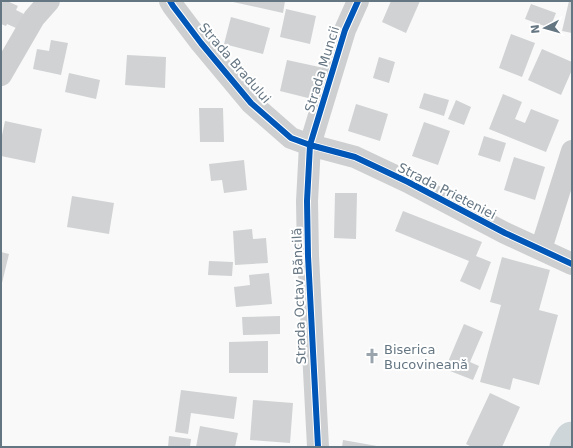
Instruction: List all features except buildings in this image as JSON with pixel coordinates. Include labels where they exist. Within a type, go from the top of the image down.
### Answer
[{"type":"street","points":[[1,75],[34,18],[49,1]]},
{"type":"street","name":"Strada Bradului","points":[[170,1],[201,43],[252,103],[291,138],[310,144]]},
{"type":"street","name":"Strada Muncii","points":[[310,144],[345,30],[358,1]]},
{"type":"street","name":"Strada Prieteniei","points":[[310,144],[355,157],[408,182],[505,233],[572,264]]},
{"type":"street","name":"Strada Octav Băncilă","points":[[310,144],[307,201],[308,256],[318,447]]},
{"type":"street","points":[[540,249],[572,151]]},
{"type":"waterway","points":[[567,447],[572,439]]},
{"type":"cycle path","points":[[170,1],[201,43],[251,103],[291,138],[310,145],[355,157],[408,182],[505,233],[572,264]]},
{"type":"cycle path","points":[[318,447],[308,256],[307,201],[310,145],[345,30],[358,1]]},
{"type":"place","name":"Biserica Bucovineană","points":[[372,356]]}]
